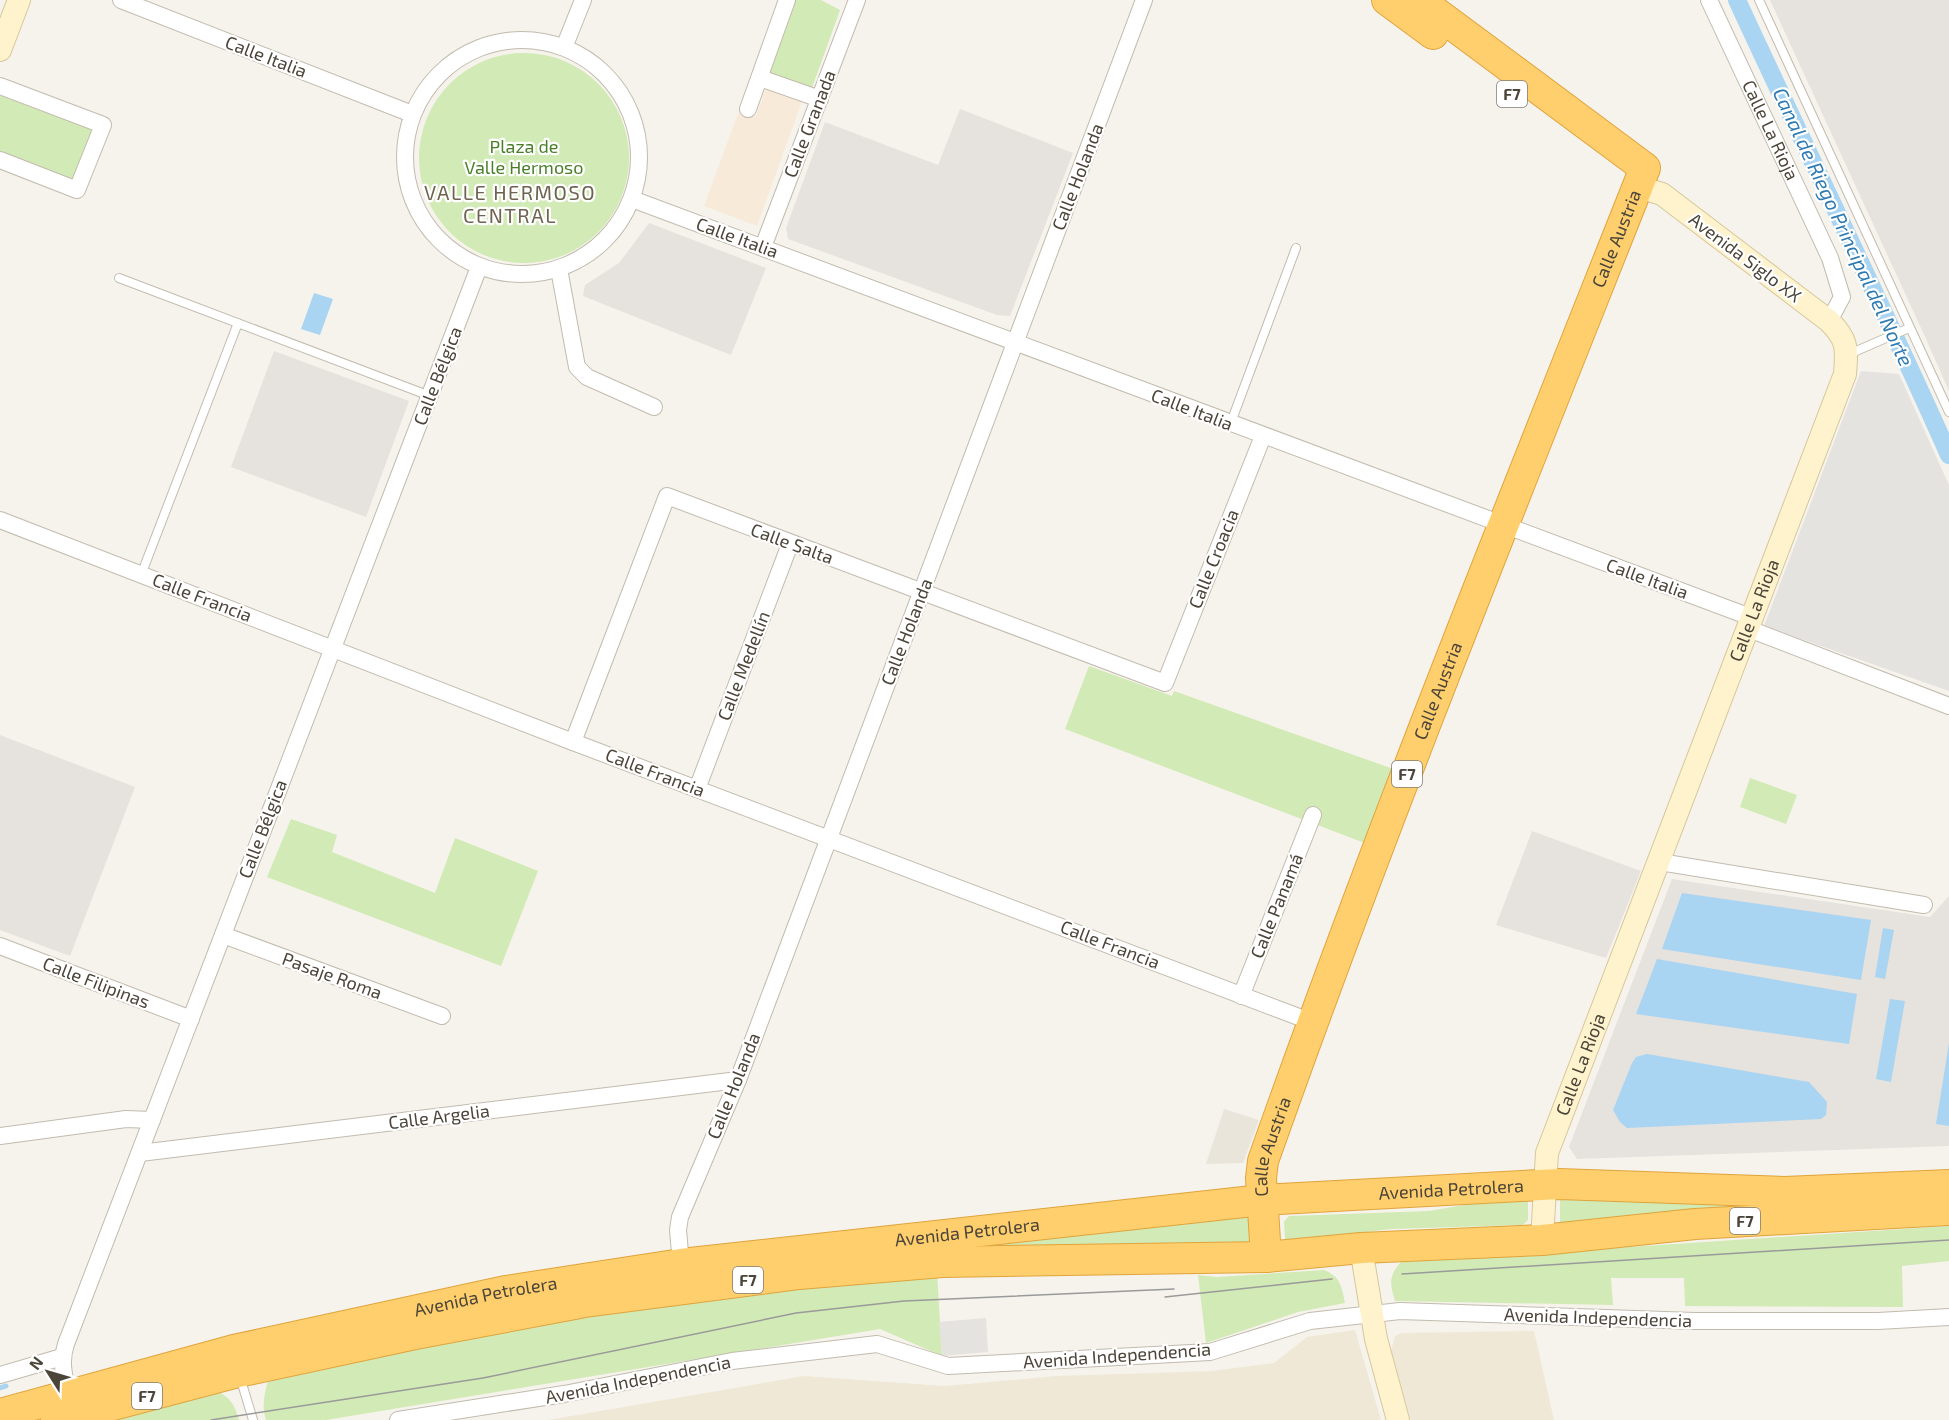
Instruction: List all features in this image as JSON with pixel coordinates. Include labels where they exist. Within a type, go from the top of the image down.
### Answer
[{"type":"highway","name":"Avenida Siglo XX","points":[[1387,0],[1648,183]]},
{"type":"highway","name":"Avenida Siglo XX","points":[[1419,0],[1648,183]]},
{"type":"highway","name":"Calle Austria","points":[[1266,1257],[1262,1200],[1263,1161],[1312,1022],[1502,526],[1648,183]]},
{"type":"highway","name":"Avenida Petrolera","points":[[56,1420],[236,1361],[506,1291],[681,1264],[1262,1200],[1545,1185],[1785,1192],[1949,1185]]},
{"type":"highway","name":"Avenida Petrolera","points":[[0,1414],[68,1393],[236,1361],[415,1334],[585,1302],[788,1275],[942,1262],[1266,1257],[1361,1248],[1542,1240],[1695,1224],[1949,1210]]},
{"type":"street","points":[[0,50],[19,0]]},
{"type":"street","name":"Calle Italia","points":[[121,0],[412,114]]},
{"type":"street","points":[[565,45],[583,0]]},
{"type":"street","points":[[748,109],[787,0]]},
{"type":"street","name":"Calle Holanda","points":[[681,1264],[678,1230],[680,1217],[738,1080],[1144,0]]},
{"type":"street","name":"Calle La Rioja","points":[[1709,0],[1830,258],[1842,297],[1829,321]]},
{"type":"street","name":"Calle Granada","points":[[764,247],[855,1]]},
{"type":"street","points":[[528,38],[565,45],[594,64],[625,102],[636,133],[639,168],[632,200],[619,225],[603,242],[586,256],[560,269],[508,274],[479,267],[432,235],[408,190],[404,155],[412,114],[429,85],[457,59],[491,43],[528,38]]},
{"type":"street","points":[[760,78],[820,99]]},
{"type":"street","points":[[0,86],[103,125],[77,190],[0,160]]},
{"type":"street","name":"Avenida Siglo XX","points":[[1648,183],[1829,321]]},
{"type":"street","name":"Calle Italia","points":[[632,200],[764,247],[1502,526],[1751,624],[1949,706]]},
{"type":"street","name":"Calle Bélgica","points":[[62,1357],[479,267]]},
{"type":"street","points":[[560,269],[577,367],[587,377],[654,407]]},
{"type":"street","points":[[1829,321],[1843,335],[1847,355]]},
{"type":"street","name":"Calle La Rioja","points":[[1542,1240],[1547,1153],[1845,374],[1847,355]]},
{"type":"street","name":"Calle Croacia","points":[[1165,683],[1263,436]]},
{"type":"street","name":"Calle Salta","points":[[573,742],[667,496],[1165,683]]},
{"type":"street","name":"Calle Francia","points":[[0,520],[573,742],[1312,1022]]},
{"type":"street","name":"Calle Medellín","points":[[697,789],[790,544]]},
{"type":"street","name":"Calle Panamá","points":[[1242,996],[1313,815]]},
{"type":"street","points":[[1660,862],[1924,905]]},
{"type":"street","name":"Pasaje Roma","points":[[223,935],[442,1016]]},
{"type":"street","name":"Calle Filipinas","points":[[0,946],[191,1019]]},
{"type":"street","name":"Calle Argelia","points":[[140,1153],[738,1080]]},
{"type":"street","points":[[0,1136],[126,1119],[152,1120]]},
{"type":"street","points":[[1361,1248],[1376,1339],[1398,1420]]},
{"type":"street","name":"Avenida Independencia","points":[[398,1420],[564,1394],[732,1361],[877,1344],[948,1366],[1210,1352],[1310,1322],[1400,1311],[1695,1321],[1878,1320],[1949,1317]]},
{"type":"street","points":[[0,1375],[62,1357],[68,1393]]},
{"type":"lane","points":[[1759,0],[1905,330],[1949,412]]},
{"type":"lane","points":[[1230,425],[1296,248]]},
{"type":"lane","points":[[119,278],[430,396]]},
{"type":"lane","points":[[141,575],[238,323]]},
{"type":"lane","points":[[1847,355],[1905,330]]},
{"type":"lane","points":[[236,1361],[253,1420]]},
{"type":"shaded area","points":[[1770,0],[1949,0],[1949,391],[1926,339]]},
{"type":"shaded area","points":[[766,88],[802,101],[757,226],[704,206],[739,111],[756,117]]},
{"type":"shaded area","points":[[960,109],[1073,153],[1010,316],[997,315],[788,239],[786,228],[825,122],[938,165]]},
{"type":"shaded area","points":[[649,223],[766,268],[731,355],[583,296],[585,285],[619,263]]},
{"type":"shaded area","points":[[274,351],[409,401],[366,517],[231,467]]},
{"type":"shaded area","points":[[1861,371],[1899,374],[1949,485],[1949,691],[1764,626]]},
{"type":"shaded area","points":[[0,735],[135,787],[70,956],[0,930]]},
{"type":"shaded area","points":[[1532,831],[1641,871],[1606,958],[1496,925]]},
{"type":"shaded area","points":[[1672,879],[1930,917],[1949,896],[1949,1146],[1577,1159],[1569,1147]]},
{"type":"shaded area","points":[[1224,1109],[1259,1120],[1243,1163],[1206,1164]]},
{"type":"shaded area","points":[[986,1318],[988,1352],[942,1356],[939,1322]]},
{"type":"shaded area","points":[[1355,1330],[1381,1420],[548,1420],[804,1376],[944,1386],[1057,1376],[1212,1371],[1274,1363],[1307,1337]]},
{"type":"shaded area","points":[[1534,1331],[1554,1420],[1411,1420],[1391,1351],[1395,1336],[1401,1333]]},
{"type":"green space","points":[[792,0],[821,0],[840,10],[812,88],[768,72]]},
{"type":"green space","name":"Plaza de Valle Hermoso","points":[[514,53],[534,53],[555,57],[574,65],[605,91],[617,108],[625,127],[629,158],[625,189],[617,208],[591,239],[574,251],[555,259],[534,263],[514,263],[493,259],[474,251],[443,225],[431,208],[423,189],[419,168],[419,148],[423,127],[431,108],[457,77],[474,65],[493,57]]},
{"type":"green space","points":[[0,95],[92,129],[73,182],[0,154]]},
{"type":"green space","points":[[1089,666],[1172,696],[1174,691],[1399,771],[1370,845],[1065,729]]},
{"type":"green space","points":[[1750,778],[1797,795],[1786,824],[1740,807]]},
{"type":"green space","points":[[291,819],[337,835],[332,852],[435,893],[455,838],[538,871],[501,966],[267,877]]},
{"type":"green space","points":[[1560,1193],[1949,1193],[1560,1230]]},
{"type":"green space","points":[[1506,1198],[1523,1199],[1528,1202],[1528,1220],[1523,1225],[1391,1229],[1288,1242],[1285,1240],[1284,1222],[1289,1216],[1429,1211]]},
{"type":"green space","points":[[1248,1214],[1251,1246],[1176,1248],[578,1289]]},
{"type":"green space","points":[[1949,1226],[1949,1261],[1902,1266],[1903,1307],[1685,1306],[1684,1278],[1611,1278],[1613,1305],[1395,1301],[1391,1285],[1392,1276],[1401,1262]]},
{"type":"green space","points":[[1324,1270],[1337,1279],[1345,1303],[1298,1312],[1206,1343],[1198,1275],[1217,1277]]},
{"type":"green space","points":[[937,1271],[942,1356],[880,1329],[326,1420],[266,1420],[264,1398],[269,1377],[617,1306],[641,1310],[780,1287]]},
{"type":"green space","points":[[212,1389],[230,1400],[239,1420],[98,1420]]},
{"type":"water","points":[[314,293],[333,299],[320,335],[301,329]]},
{"type":"water","points":[[1682,893],[1871,920],[1861,980],[1662,949]]},
{"type":"water","points":[[1883,928],[1894,930],[1885,979],[1875,977]]},
{"type":"water","points":[[1657,959],[1857,994],[1849,1044],[1636,1014]]},
{"type":"water","points":[[1890,999],[1905,1001],[1891,1082],[1876,1079]]},
{"type":"water","points":[[1949,1043],[1949,1126],[1936,1124]]},
{"type":"water","points":[[1647,1054],[1809,1082],[1827,1102],[1826,1115],[1821,1119],[1627,1128],[1620,1122],[1613,1110],[1632,1063],[1636,1057]]},
{"type":"waterway","name":"Canal de Riego Principal del Norte","points":[[1737,0],[1949,455]]},
{"type":"waterway","points":[[0,1388],[6,1386]]},
{"type":"tram line","points":[[1402,1274],[1949,1240]]},
{"type":"tram line","points":[[1165,1297],[1332,1279]]},
{"type":"tram line","points":[[211,1420],[483,1378],[796,1313],[904,1301],[1174,1289]]},
{"type":"district","name":"VALLE HERMOSO CENTRAL","points":[[510,204]]}]
